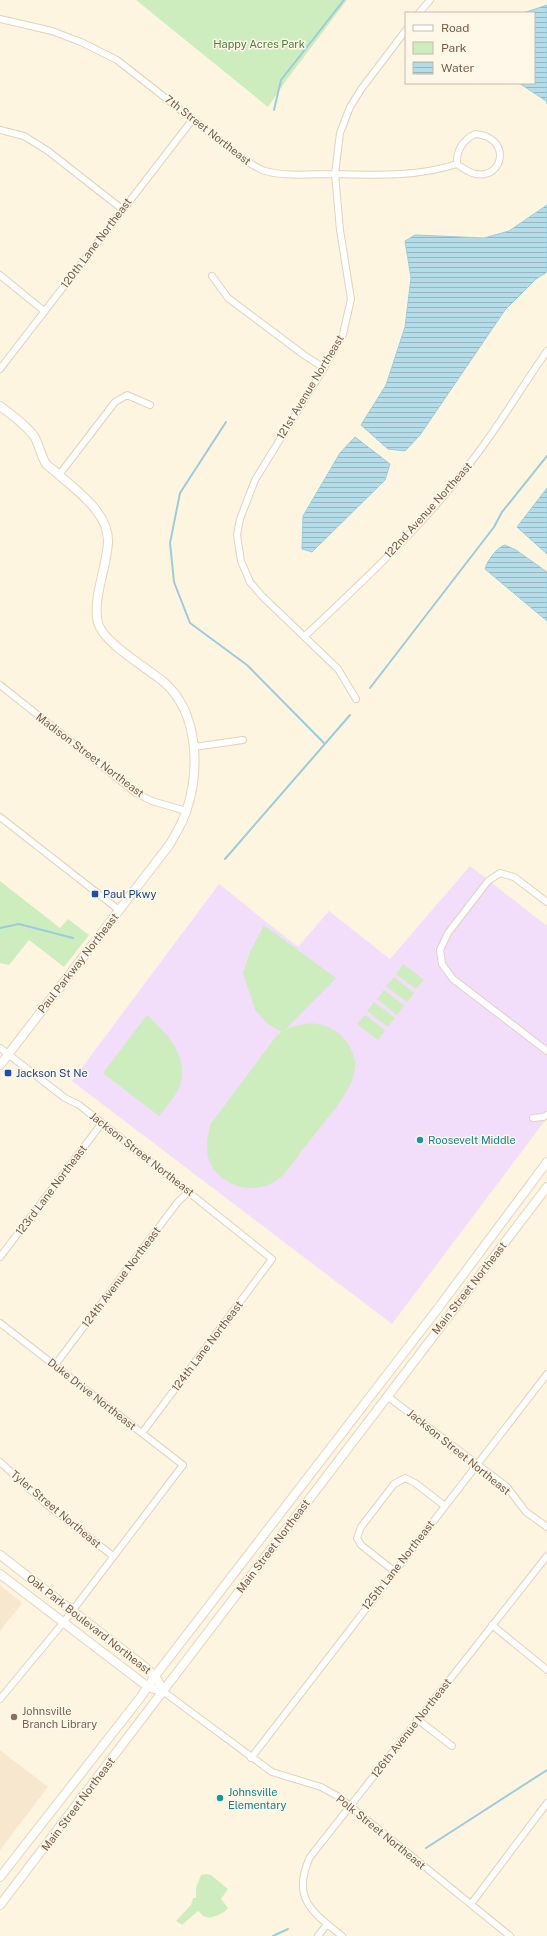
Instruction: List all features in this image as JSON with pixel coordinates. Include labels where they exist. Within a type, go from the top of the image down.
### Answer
[{"type":"main road","name":"Paul Parkway Northeast","points":[[0,406],[20,422],[34,436],[46,463],[94,508],[106,526],[108,542],[98,602],[98,623],[103,633],[116,646],[165,684],[178,698],[187,716],[194,747],[191,789],[186,811],[179,829],[161,857],[0,1065]]},
{"type":"main road","name":"Main Street Northeast","points":[[0,1877],[148,1687],[547,1162]]},
{"type":"main road","name":"Main Street Northeast","points":[[0,1906],[547,1187]]},
{"type":"main road","name":"Oak Park Boulevard Northeast","points":[[0,1555],[155,1676],[164,1692]]},
{"type":"main road","name":"Oak Park Boulevard Northeast","points":[[0,1574],[148,1687],[164,1692]]},
{"type":"street","points":[[421,12],[430,0]]},
{"type":"street","name":"7th Street Northeast","points":[[0,19],[52,31],[102,52],[136,74],[246,161],[264,170],[277,173],[389,176],[419,173],[457,164]]},
{"type":"street","name":"121st Avenue Northeast","points":[[356,699],[338,669],[262,596],[250,582],[241,561],[237,535],[240,519],[254,480],[324,368],[343,334],[350,298],[340,230],[335,174],[340,133],[350,107],[362,88],[405,31]]},
{"type":"street","name":"120th Lane Northeast","points":[[0,369],[122,209],[193,119]]},
{"type":"street","points":[[0,130],[24,136],[48,151],[122,209]]},
{"type":"street","points":[[474,134],[490,137],[497,144],[500,153],[496,167],[492,172],[477,174],[457,164],[457,159],[463,143],[474,134]]},
{"type":"street","points":[[0,275],[44,311]]},
{"type":"street","points":[[212,276],[228,298],[304,355],[324,368]]},
{"type":"street","name":"122nd Avenue Northeast","points":[[305,636],[373,571],[442,497],[471,462],[506,414],[547,352]]},
{"type":"street","points":[[59,475],[115,402],[127,395],[150,405]]},
{"type":"street","name":"Madison Street Northeast","points":[[0,685],[136,793],[152,801],[186,811]]},
{"type":"street","points":[[194,747],[244,740]]},
{"type":"street","points":[[0,817],[119,910]]},
{"type":"street","points":[[547,902],[514,876],[500,873],[488,881],[448,933],[440,950],[442,964],[453,979],[547,1051]]},
{"type":"street","points":[[0,1048],[8,1055]]},
{"type":"street","name":"Jackson Street Northeast","points":[[8,1055],[65,1098],[79,1105],[272,1259]]},
{"type":"street","points":[[533,1118],[547,1115]]},
{"type":"street","name":"123rd Lane Northeast","points":[[0,1257],[102,1123]]},
{"type":"street","name":"124th Avenue Northeast","points":[[55,1365],[177,1203],[188,1191]]},
{"type":"street","name":"124th Lane Northeast","points":[[142,1432],[272,1259]]},
{"type":"street","name":"Duke Drive Northeast","points":[[0,1323],[184,1465],[113,1556]]},
{"type":"street","name":"125th Lane Northeast","points":[[251,1758],[547,1374]]},
{"type":"street","name":"Jackson Street Northeast","points":[[387,1396],[506,1487],[526,1512],[547,1527]]},
{"type":"street","name":"Tyler Street Northeast","points":[[0,1462],[46,1503],[113,1556]]},
{"type":"street","points":[[394,1571],[361,1545],[357,1538],[361,1527],[394,1484],[405,1478],[415,1483],[444,1506]]},
{"type":"street","points":[[0,1699],[72,1612],[113,1556]]},
{"type":"street","name":"126th Avenue Northeast","points":[[327,1924],[311,1910],[304,1895],[302,1882],[304,1871],[310,1857],[417,1719],[547,1556]]},
{"type":"street","points":[[492,1625],[547,1670]]},
{"type":"street","name":"Polk Street Northeast","points":[[164,1692],[251,1758],[272,1772],[330,1792],[350,1806],[510,1936]]},
{"type":"street","points":[[417,1719],[452,1746]]},
{"type":"street","points":[[471,1904],[547,1803]]},
{"type":"street","points":[[318,1936],[327,1924],[342,1936]]},
{"type":"shaded area","points":[[470,866],[547,926],[547,1118],[392,1324],[72,1081],[219,884],[298,947],[329,911],[390,959]]},
{"type":"shaded area","points":[[0,1585],[22,1603],[0,1631]]},
{"type":"shaded area","points":[[0,1750],[48,1787],[0,1850]]},
{"type":"green space","name":"Happy Acres Park","points":[[136,0],[347,0],[268,107]]},
{"type":"green space","points":[[0,881],[60,928],[68,919],[89,935],[64,967],[29,940],[9,965],[0,963]]},
{"type":"green space","points":[[264,925],[336,978],[285,1030],[303,1024],[330,1027],[344,1039],[350,1047],[355,1065],[352,1081],[346,1093],[286,1171],[279,1178],[265,1186],[249,1188],[229,1182],[217,1174],[209,1162],[207,1141],[210,1125],[277,1035],[282,1032],[268,1024],[255,1010],[243,973],[250,952]]},
{"type":"green space","points":[[403,964],[424,980],[416,989],[396,974]]},
{"type":"green space","points":[[394,977],[414,993],[407,1002],[386,986]]},
{"type":"green space","points":[[384,990],[404,1005],[397,1015],[377,999]]},
{"type":"green space","points":[[374,1002],[395,1018],[388,1027],[367,1011]]},
{"type":"green space","points":[[147,1015],[168,1036],[178,1053],[181,1062],[182,1072],[180,1086],[172,1100],[159,1116],[103,1073]]},
{"type":"green space","points":[[365,1015],[385,1030],[378,1040],[357,1024]]},
{"type":"green space","points":[[201,1875],[211,1875],[228,1889],[221,1899],[228,1908],[221,1914],[212,1917],[205,1917],[198,1911],[182,1925],[176,1921],[191,1905],[193,1898],[196,1898],[196,1888]]},
{"type":"water","points":[[547,5],[547,104],[546,101],[520,84],[535,84],[535,12],[526,12]]},
{"type":"water","points":[[547,205],[547,272],[536,279],[505,310],[420,435],[405,451],[388,449],[361,425],[386,385],[405,327],[411,278],[405,241],[415,235],[484,238],[509,231]]},
{"type":"water","points":[[355,437],[390,464],[385,480],[312,552],[302,549],[303,516],[340,453]]},
{"type":"water","points":[[547,488],[547,554],[517,527]]},
{"type":"water","points":[[505,545],[516,550],[547,572],[547,621],[485,569],[493,555],[499,548]]},
{"type":"waterway","points":[[274,110],[281,80],[344,0]]},
{"type":"waterway","points":[[226,422],[180,493],[170,543],[174,582],[190,623],[247,665],[324,743]]},
{"type":"waterway","points":[[370,688],[494,527],[502,512],[547,456]]},
{"type":"waterway","points":[[225,859],[350,715]]},
{"type":"waterway","points":[[0,928],[19,924],[73,938]]},
{"type":"waterway","points":[[426,1848],[547,1770]]},
{"type":"waterway","points":[[273,1936],[288,1929]]},
{"type":"place","name":"Paul Pkwy","points":[[95,894]]},
{"type":"place","name":"Jackson St Ne","points":[[8,1073]]},
{"type":"place","name":"Roosevelt Middle","points":[[420,1140]]},
{"type":"place","name":"Johnsville Branch Library","points":[[14,1717]]},
{"type":"place","name":"Johnsville Elementary","points":[[220,1798]]}]
